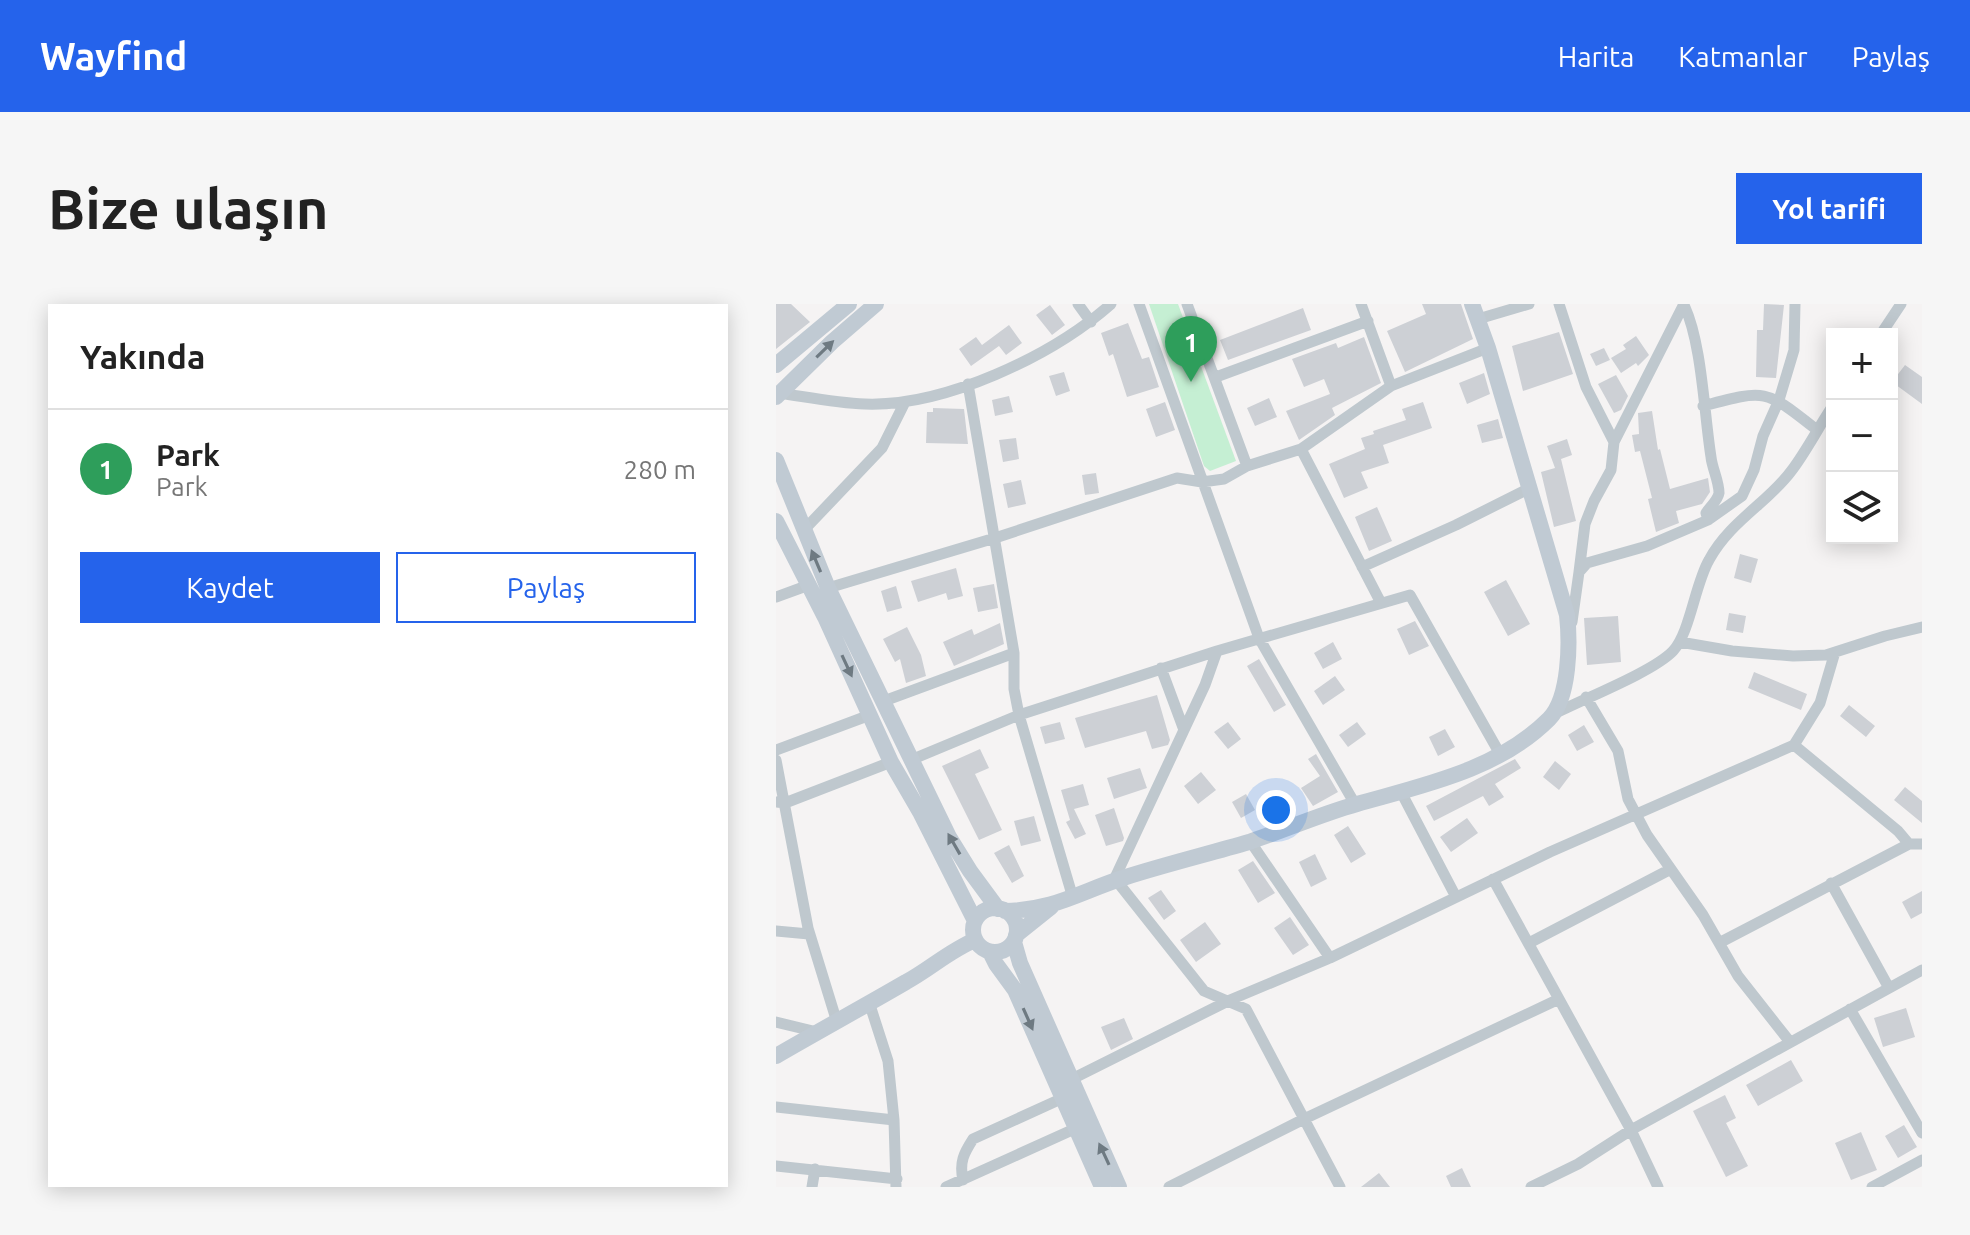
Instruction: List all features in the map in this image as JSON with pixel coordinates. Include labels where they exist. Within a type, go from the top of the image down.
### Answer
[{"type":"street","points":[[776,365],[849,304]]},
{"type":"street","points":[[778,395],[876,304]]},
{"type":"street","points":[[1078,304],[1091,322]]},
{"type":"street","points":[[778,395],[864,404],[905,402],[968,384],[1028,360],[1091,322],[1111,304]]},
{"type":"street","points":[[1139,304],[1259,638],[1355,804]]},
{"type":"street","points":[[1187,304],[1247,466]]},
{"type":"street","points":[[1361,304],[1391,386]]},
{"type":"street","points":[[1529,304],[1475,312],[1530,488],[1567,615],[1569,634]]},
{"type":"street","points":[[1559,304],[1586,387],[1614,442]]},
{"type":"street","points":[[1553,715],[1563,697],[1585,524],[1611,470],[1614,442],[1684,304]]},
{"type":"street","points":[[1684,304],[1690,317],[1719,491],[1718,498],[1706,513],[1708,520]]},
{"type":"street","points":[[1579,572],[1587,563],[1647,546],[1708,520],[1742,496],[1779,400],[1794,350],[1795,304]]},
{"type":"street","points":[[1885,328],[1901,304]]},
{"type":"street","points":[[1216,377],[1368,321]]},
{"type":"street","points":[[828,588],[995,538],[1177,478],[1202,482],[1224,479],[1247,466],[1301,449],[1391,386],[1488,348]]},
{"type":"street","points":[[968,384],[1014,653],[1014,689],[1019,715],[1073,898]]},
{"type":"street","points":[[1703,406],[1755,394],[1779,400],[1817,430]]},
{"type":"street","points":[[803,531],[882,448],[905,402]]},
{"type":"street","points":[[975,921],[985,911],[1053,906],[1115,881],[1250,841],[1355,804],[1439,782],[1513,748],[1553,715],[1645,670],[1671,653],[1680,642],[1692,600],[1709,559],[1738,521],[1791,472],[1826,416]]},
{"type":"street","points":[[1301,449],[1381,603]]},
{"type":"street","points":[[776,460],[828,588],[949,837],[970,871],[1015,921],[1020,963],[1070,1080],[1102,1187]]},
{"type":"street","points":[[1362,567],[1530,488]]},
{"type":"street","points":[[776,521],[891,762],[975,921],[975,940]]},
{"type":"street","points":[[776,597],[809,585]]},
{"type":"street","points":[[913,759],[1019,715],[1161,668],[1410,595],[1500,754]]},
{"type":"street","points":[[1680,642],[1732,651],[1793,656],[1835,652],[1922,627]]},
{"type":"street","points":[[1115,881],[1205,685],[1217,651]]},
{"type":"street","points":[[1070,1080],[1230,1000],[1330,958],[1493,879],[1794,745],[1820,703],[1835,652]]},
{"type":"street","points":[[884,701],[1014,653]]},
{"type":"street","points":[[1161,668],[1184,730]]},
{"type":"street","points":[[1586,697],[1618,751],[1628,799],[1636,815],[1669,870],[1703,915],[1738,976],[1790,1042]]},
{"type":"street","points":[[776,750],[870,715]]},
{"type":"street","points":[[1794,745],[1898,831],[1909,844]]},
{"type":"street","points":[[776,760],[780,802],[809,934],[836,1019]]},
{"type":"street","points":[[780,802],[891,762]]},
{"type":"street","points":[[1401,792],[1456,897]]},
{"type":"street","points":[[1250,841],[1330,958]]},
{"type":"street","points":[[1719,943],[1909,844],[1922,844]]},
{"type":"street","points":[[1529,943],[1669,870]]},
{"type":"street","points":[[1493,879],[1631,1130],[1658,1187]]},
{"type":"street","points":[[1115,881],[1204,991],[1246,1009],[1340,1187]]},
{"type":"street","points":[[1831,883],[1889,988]]},
{"type":"street","points":[[990,952],[1003,951],[1053,906]]},
{"type":"street","points":[[776,931],[809,934]]},
{"type":"street","points":[[975,940],[990,952],[1015,990],[1063,1098],[1119,1187]]},
{"type":"street","points":[[776,1056],[836,1019],[909,981],[951,951],[975,940]]},
{"type":"street","points":[[1531,1187],[1578,1164],[1631,1130],[1922,970]]},
{"type":"street","points":[[1169,1187],[1304,1119],[1559,999]]},
{"type":"street","points":[[776,1166],[815,1169],[896,1183],[888,1061],[869,1002]]},
{"type":"street","points":[[1850,1009],[1922,1133]]},
{"type":"street","points":[[776,1022],[817,1032]]},
{"type":"street","points":[[963,1180],[960,1166],[964,1152],[973,1139],[1063,1098]]},
{"type":"street","points":[[776,1107],[894,1120]]},
{"type":"street","points":[[946,1187],[1082,1125]]},
{"type":"street","points":[[1872,1187],[1922,1160]]},
{"type":"street","points":[[812,1187],[815,1169]]},
{"type":"green space","points":[[1149,304],[1178,304],[1236,461],[1210,471],[1204,466]]},
{"type":"building","points":[[776,304],[791,304],[810,322],[776,349]]},
{"type":"building","points":[[1422,304],[1461,304],[1473,339],[1405,372],[1387,331],[1426,314]]},
{"type":"building","points":[[1764,304],[1784,305],[1776,378],[1756,377],[1757,330],[1763,330]]},
{"type":"building","points":[[1050,305],[1065,325],[1052,335],[1036,315]]},
{"type":"building","points":[[1303,308],[1311,330],[1228,360],[1220,340]]},
{"type":"building","points":[[1128,323],[1142,359],[1149,357],[1159,387],[1127,397],[1113,354],[1109,356],[1101,333]]},
{"type":"building","points":[[1009,325],[1022,343],[1006,355],[999,346],[971,366],[959,349],[976,337],[982,345]]},
{"type":"building","points":[[1559,332],[1573,374],[1523,391],[1512,346]]},
{"type":"building","points":[[1636,336],[1649,355],[1638,366],[1636,363],[1621,373],[1611,358],[1626,349],[1623,345]]},
{"type":"building","points":[[1364,337],[1381,383],[1332,408],[1335,415],[1299,440],[1286,411],[1330,394],[1324,379],[1304,387],[1292,359],[1336,343],[1338,348]]},
{"type":"building","points":[[1604,348],[1610,360],[1596,366],[1590,354]]},
{"type":"building","points":[[1905,365],[1922,377],[1922,404],[1898,386],[1898,374]]},
{"type":"building","points":[[1064,372],[1070,391],[1056,396],[1049,376]]},
{"type":"building","points":[[1484,373],[1490,394],[1467,404],[1459,383]]},
{"type":"building","points":[[1616,375],[1628,396],[1621,410],[1614,413],[1598,384]]},
{"type":"building","points":[[1009,396],[1013,412],[995,416],[992,400]]},
{"type":"building","points":[[1269,398],[1277,417],[1255,426],[1247,408]]},
{"type":"building","points":[[1165,402],[1175,430],[1156,437],[1146,409]]},
{"type":"building","points":[[1423,402],[1432,428],[1383,445],[1389,463],[1361,472],[1368,488],[1344,498],[1329,464],[1365,449],[1361,438],[1406,420],[1402,409]]},
{"type":"building","points":[[933,408],[964,409],[968,444],[926,443],[927,412],[933,412]]},
{"type":"building","points":[[1652,411],[1658,450],[1670,489],[1708,478],[1710,492],[1702,504],[1676,511],[1679,523],[1656,532],[1648,499],[1652,498],[1640,451],[1635,452],[1632,435],[1639,434],[1638,413]]},
{"type":"building","points":[[1498,419],[1503,438],[1482,443],[1477,425]]},
{"type":"building","points":[[1016,438],[1019,459],[1003,462],[999,440]]},
{"type":"building","points":[[1567,439],[1572,455],[1561,459],[1576,521],[1554,527],[1541,472],[1555,468],[1547,446]]},
{"type":"building","points":[[1096,473],[1099,493],[1085,495],[1082,475]]},
{"type":"building","points":[[1021,480],[1026,504],[1008,508],[1003,484]]},
{"type":"building","points":[[1377,507],[1392,541],[1369,551],[1355,517]]},
{"type":"building","points":[[1740,554],[1758,559],[1751,583],[1734,578]]},
{"type":"building","points":[[956,568],[963,596],[948,600],[946,593],[918,602],[911,581]]},
{"type":"building","points":[[1506,580],[1530,624],[1508,636],[1484,592]]},
{"type":"building","points":[[994,584],[998,608],[978,612],[973,588]]},
{"type":"building","points":[[896,586],[902,608],[887,612],[881,591]]},
{"type":"building","points":[[1729,613],[1746,616],[1743,633],[1726,630]]},
{"type":"building","points":[[1618,616],[1621,662],[1587,665],[1584,618]]},
{"type":"building","points":[[1415,621],[1429,646],[1409,655],[1397,629]]},
{"type":"building","points":[[1000,623],[1004,644],[954,666],[943,642],[972,629],[974,635]]},
{"type":"building","points":[[907,627],[921,655],[926,676],[906,683],[900,659],[895,662],[883,639]]},
{"type":"building","points":[[1333,642],[1342,659],[1323,669],[1314,653]]},
{"type":"building","points":[[1259,659],[1286,705],[1274,712],[1247,666]]},
{"type":"building","points":[[1754,672],[1807,694],[1801,710],[1748,688]]},
{"type":"building","points":[[1335,676],[1345,690],[1323,705],[1314,691]]},
{"type":"building","points":[[1157,695],[1170,740],[1168,745],[1152,749],[1146,731],[1085,748],[1075,718]]},
{"type":"building","points":[[1849,705],[1875,726],[1866,737],[1840,716]]},
{"type":"building","points":[[1060,722],[1065,739],[1045,744],[1040,727]]},
{"type":"building","points":[[1228,722],[1241,739],[1228,749],[1214,732]]},
{"type":"building","points":[[1357,722],[1366,734],[1348,747],[1339,735]]},
{"type":"building","points":[[1584,725],[1594,742],[1577,751],[1568,735]]},
{"type":"building","points":[[1445,729],[1455,747],[1438,756],[1429,737]]},
{"type":"building","points":[[980,749],[989,768],[975,774],[1002,830],[979,840],[942,766]]},
{"type":"building","points":[[1316,754],[1338,792],[1313,806],[1301,788],[1320,776],[1308,759]]},
{"type":"building","points":[[1515,759],[1521,768],[1495,784],[1504,797],[1489,806],[1483,796],[1434,821],[1426,806]]},
{"type":"building","points":[[1555,761],[1571,774],[1559,790],[1543,777]]},
{"type":"building","points":[[1140,768],[1147,788],[1114,799],[1107,778]]},
{"type":"building","points":[[1201,772],[1216,790],[1198,804],[1184,786]]},
{"type":"building","points":[[1083,784],[1089,805],[1074,809],[1086,834],[1075,839],[1066,822],[1070,820],[1061,790]]},
{"type":"building","points":[[1905,787],[1922,801],[1922,823],[1894,800]]},
{"type":"building","points":[[1246,794],[1255,810],[1241,818],[1232,802]]},
{"type":"building","points":[[1114,808],[1124,838],[1106,846],[1095,815]]},
{"type":"building","points":[[1034,816],[1041,841],[1021,846],[1014,821]]},
{"type":"building","points":[[1467,818],[1478,833],[1451,852],[1440,837]]},
{"type":"building","points":[[1348,826],[1366,854],[1351,863],[1334,835]]},
{"type":"building","points":[[1009,845],[1024,876],[1012,883],[994,853]]},
{"type":"building","points":[[1315,854],[1327,879],[1311,887],[1299,862]]},
{"type":"building","points":[[1253,861],[1275,893],[1258,903],[1238,870]]},
{"type":"building","points":[[1161,890],[1176,911],[1164,920],[1148,898]]},
{"type":"building","points":[[1922,891],[1922,913],[1911,919],[1902,902]]},
{"type":"building","points":[[1290,917],[1309,945],[1293,955],[1274,928]]},
{"type":"building","points":[[1205,922],[1221,944],[1196,962],[1180,940]]},
{"type":"building","points":[[1906,1008],[1915,1037],[1883,1047],[1874,1018]]},
{"type":"building","points":[[1124,1018],[1133,1039],[1111,1050],[1101,1027]]},
{"type":"building","points":[[1791,1060],[1803,1081],[1758,1106],[1746,1085]]},
{"type":"building","points":[[1725,1095],[1736,1118],[1726,1123],[1748,1166],[1726,1177],[1693,1111]]},
{"type":"building","points":[[1904,1125],[1917,1147],[1898,1158],[1885,1136]]},
{"type":"building","points":[[1861,1132],[1877,1170],[1851,1180],[1835,1143]]},
{"type":"building","points":[[1462,1168],[1471,1187],[1451,1187],[1446,1176]]},
{"type":"building","points":[[1379,1173],[1390,1187],[1361,1187]]},
{"type":"place","name":"Park","points":[[1191,382]]}]
